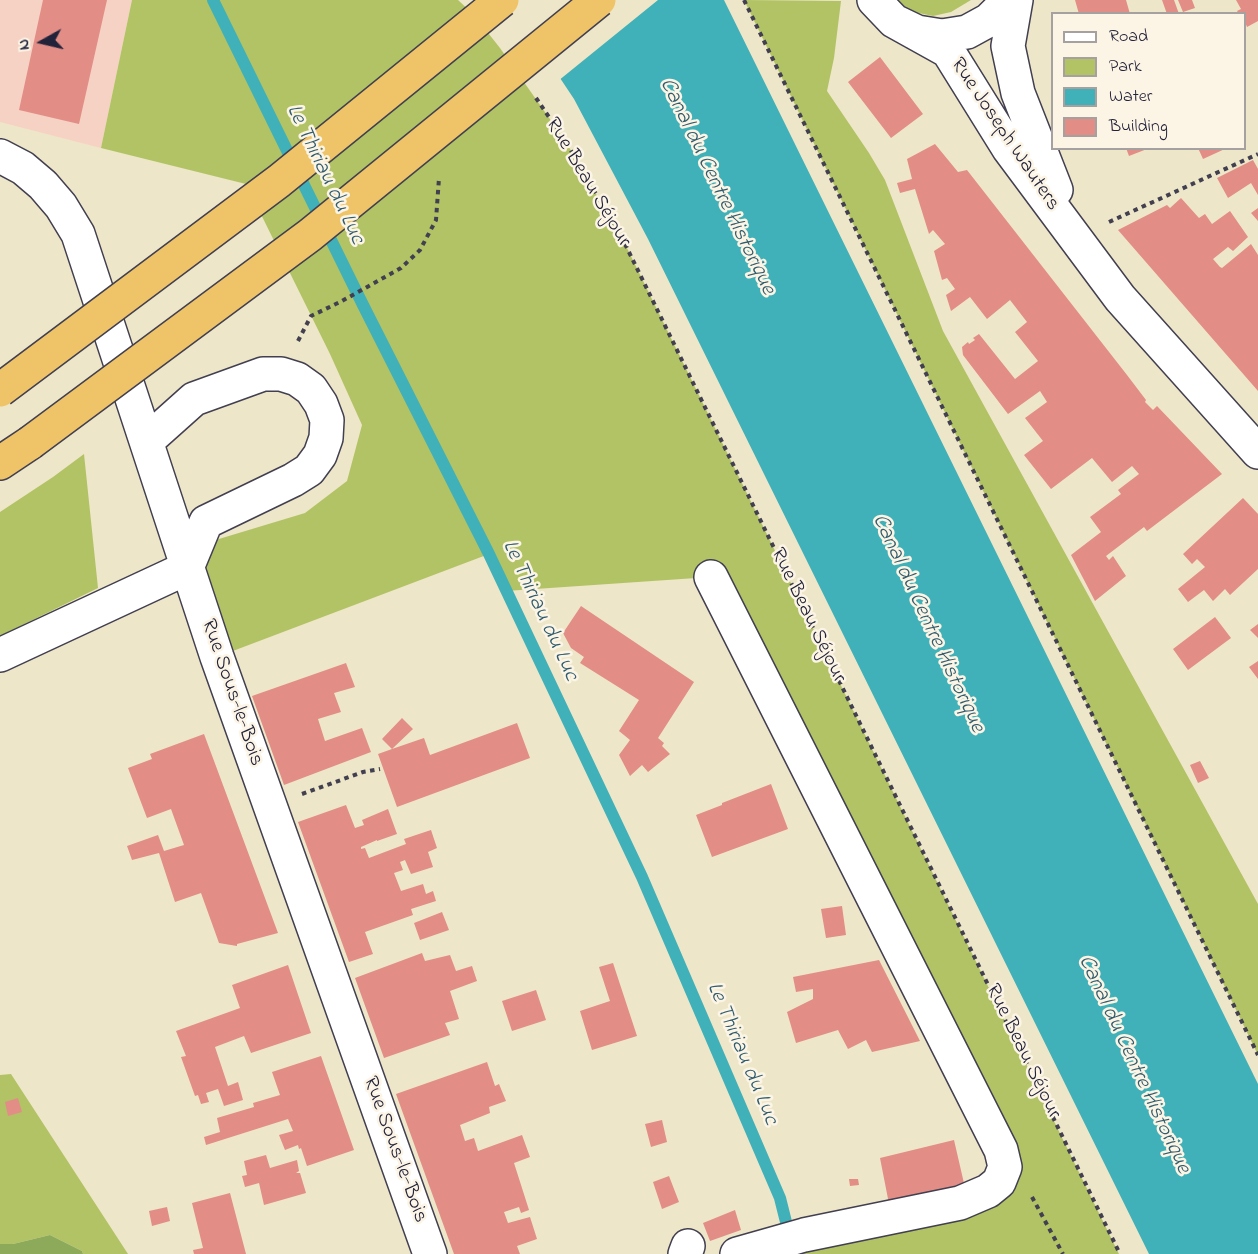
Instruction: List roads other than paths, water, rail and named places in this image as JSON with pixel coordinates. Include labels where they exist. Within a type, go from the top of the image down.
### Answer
[{"type":"highway","points":[[0,390],[279,181],[502,0]]},
{"type":"highway","points":[[0,463],[310,235],[599,0]]},
{"type":"street","points":[[884,10],[917,32],[942,36],[967,32],[989,20],[1009,0]]},
{"type":"street","name":"Rue Joseph Wauters","points":[[1016,0],[1008,46],[1018,93],[1040,154],[1076,239]]},
{"type":"street","name":"Rue Joseph Wauters","points":[[884,10],[948,51],[1009,149],[1120,298],[1258,452]]},
{"type":"street","name":"Rue Sous-le-Bois","points":[[0,156],[23,168],[43,185],[61,206],[78,234],[188,568],[270,806],[430,1254]]},
{"type":"street","points":[[0,654],[188,568],[206,522],[309,470],[320,455],[326,438],[327,420],[321,404],[311,389],[297,379],[280,374],[263,374],[194,399],[147,441]]},
{"type":"street","points":[[711,577],[1001,1150],[1005,1167],[999,1182],[975,1198],[960,1203],[790,1238],[737,1254]]},
{"type":"water","name":"Canal du Centre Historique","points":[[496,0],[724,0],[1258,1084],[1258,1254],[1149,1254],[648,239],[574,99],[538,45]]},
{"type":"waterway","name":"Le Thiriau du Luc","points":[[213,0],[489,554],[642,877],[780,1198],[790,1238]]}]
